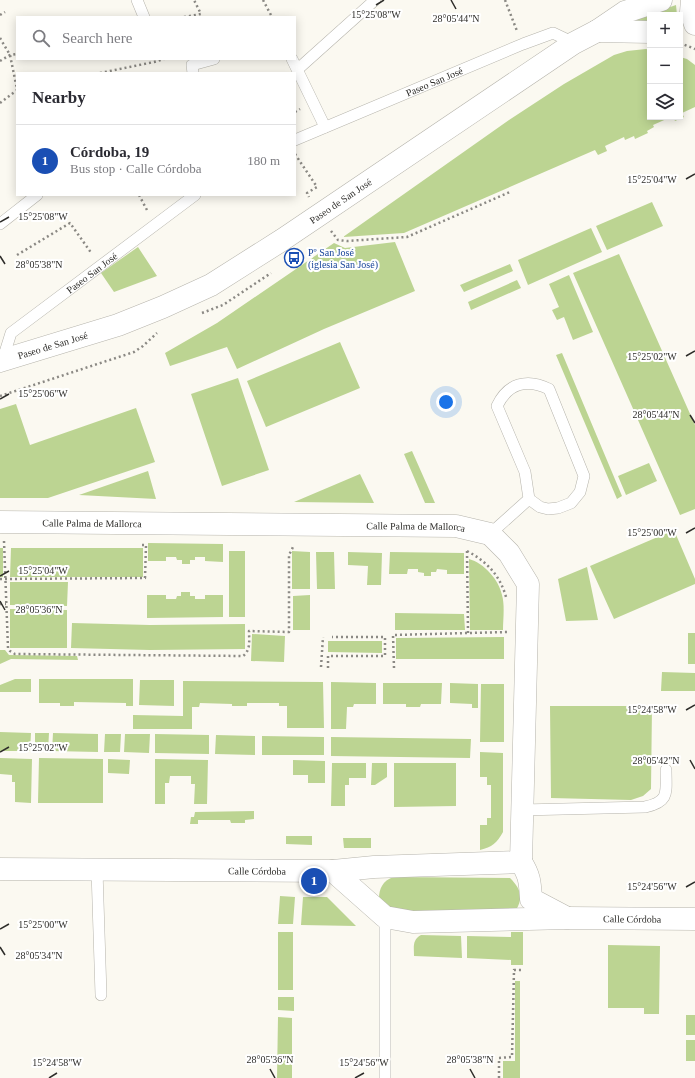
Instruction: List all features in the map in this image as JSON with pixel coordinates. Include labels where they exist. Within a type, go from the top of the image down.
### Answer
[{"type":"street","name":"Paseo de San José","points":[[2,360],[118,325],[163,307],[211,285],[282,240],[574,43],[597,31],[625,12],[661,0]]},
{"type":"street","points":[[692,0],[691,12],[695,24]]},
{"type":"street","points":[[597,31],[647,32]]},
{"type":"street","points":[[683,32],[695,33]]},
{"type":"street","name":"Calle Palma de Mallorca","points":[[2,522],[456,526],[490,534]]},
{"type":"street","points":[[490,534],[509,553],[528,584],[520,862],[526,871],[530,882],[530,899],[527,910],[521,920]]},
{"type":"street","name":"Calle Córdoba","points":[[0,869],[333,872],[374,867],[520,862]]},
{"type":"street","points":[[333,872],[385,917]]},
{"type":"street","name":"Calle Córdoba","points":[[530,899],[568,918]]},
{"type":"street","name":"Calle Córdoba","points":[[385,917],[413,922],[568,918],[695,919]]},
{"type":"lane","points":[[137,0],[144,16]]},
{"type":"lane","points":[[298,69],[376,0]]},
{"type":"lane","name":"Paseo San José","points":[[296,140],[523,44],[553,33],[574,43]]},
{"type":"lane","points":[[192,66],[211,60]]},
{"type":"lane","points":[[293,60],[325,127]]},
{"type":"lane","points":[[0,224],[36,196]]},
{"type":"lane","name":"Paseo San José","points":[[2,360],[11,333],[194,196]]},
{"type":"lane","points":[[528,383],[540,385],[549,389],[584,476],[580,492],[571,502],[558,508],[548,509],[540,507],[529,499],[525,472],[497,406],[500,398],[509,389],[519,384],[528,383]]},
{"type":"lane","points":[[490,534],[529,499]]},
{"type":"lane","points":[[522,810],[645,807],[654,805],[660,803],[664,799],[666,791],[666,770]]},
{"type":"lane","points":[[98,870],[101,995]]},
{"type":"lane","points":[[385,917],[385,1078]]},
{"type":"path","points":[[190,16],[201,14],[194,0]]},
{"type":"path","points":[[263,0],[271,16]]},
{"type":"path","points":[[505,0],[523,44]]},
{"type":"path","points":[[0,15],[4,12]]},
{"type":"path","points":[[0,38],[10,55],[16,84]]},
{"type":"path","points":[[683,44],[695,49]]},
{"type":"path","points":[[0,61],[10,55],[16,54]]},
{"type":"path","points":[[105,72],[161,60]]},
{"type":"path","points":[[0,103],[16,90]]},
{"type":"path","points":[[296,156],[317,187],[307,193],[310,198]]},
{"type":"path","points":[[329,229],[338,240],[347,241],[406,237],[510,192]]},
{"type":"path","points":[[140,196],[156,225]]},
{"type":"path","points":[[17,256],[70,223],[100,266]]},
{"type":"path","points":[[2,522],[6,579],[8,648],[15,654],[243,656],[247,653],[249,648],[249,630],[288,632],[289,555],[293,545],[300,541]]},
{"type":"path","points":[[0,579],[145,578],[146,545],[138,545]]},
{"type":"path","points":[[461,549],[483,560],[493,571],[501,584],[506,602]]},
{"type":"path","points":[[467,551],[468,633]]},
{"type":"path","points":[[0,604],[6,604]]},
{"type":"path","points":[[394,668],[393,635],[507,632],[508,626]]},
{"type":"path","points":[[321,668],[323,637]]},
{"type":"path","points":[[328,668],[328,656],[385,656],[385,637],[332,637]]},
{"type":"path","points":[[499,1078],[499,1058],[512,1057],[514,970],[523,970]]},
{"type":"green space","points":[[676,5],[677,12],[656,12]]},
{"type":"green space","points":[[647,15],[647,23],[624,23]]},
{"type":"green space","points":[[647,49],[647,120],[664,120],[653,125],[654,127],[647,131],[648,133],[635,139],[634,136],[625,140],[624,137],[605,146],[607,151],[598,155],[595,150],[404,233],[343,237],[509,120],[564,84],[614,55],[627,51]]},
{"type":"green space","points":[[683,58],[695,65],[695,107],[683,113]]},
{"type":"green space","points":[[652,202],[663,226],[607,250],[596,226]]},
{"type":"green space","points":[[591,228],[602,252],[528,285],[518,260]]},
{"type":"green space","points":[[395,242],[415,291],[324,329],[237,369],[227,347],[170,366],[165,353],[217,323],[334,243],[345,248]]},
{"type":"green space","points":[[138,247],[157,276],[114,292],[101,273]]},
{"type":"green space","points":[[619,254],[695,425],[695,509],[680,515],[573,273]]},
{"type":"green space","points":[[510,264],[513,271],[464,292],[460,285]]},
{"type":"green space","points":[[569,275],[593,332],[573,340],[564,317],[557,320],[552,310],[559,307],[549,284]]},
{"type":"green space","points":[[517,280],[521,288],[471,310],[468,302]]},
{"type":"green space","points":[[340,342],[360,388],[266,427],[247,381]]},
{"type":"green space","points":[[562,353],[622,496],[617,499],[556,355]]},
{"type":"green space","points":[[238,378],[269,470],[222,486],[191,394]]},
{"type":"green space","points":[[16,404],[30,445],[136,408],[155,462],[48,498],[0,498],[0,409]]},
{"type":"green space","points":[[412,451],[435,503],[425,503],[404,454]]},
{"type":"green space","points":[[649,463],[657,481],[626,495],[618,476]]},
{"type":"green space","points":[[148,471],[156,499],[79,495]]},
{"type":"green space","points":[[360,474],[374,503],[294,502]]},
{"type":"green space","points":[[674,530],[695,579],[695,584],[614,619],[590,566]]},
{"type":"green space","points":[[148,543],[223,544],[223,562],[205,561],[205,557],[195,557],[195,560],[190,560],[190,564],[182,564],[182,560],[177,560],[176,557],[166,557],[166,561],[148,561]]},
{"type":"green space","points":[[0,548],[3,548],[3,577],[0,577]]},
{"type":"green space","points":[[11,548],[143,548],[143,577],[10,577]]},
{"type":"green space","points":[[229,551],[245,551],[245,617],[229,617]]},
{"type":"green space","points":[[292,551],[310,552],[310,589],[292,589]]},
{"type":"green space","points":[[316,552],[334,552],[335,589],[317,589]]},
{"type":"green space","points":[[348,552],[382,553],[381,585],[367,585],[368,566],[348,565]]},
{"type":"green space","points":[[390,552],[464,553],[464,574],[447,574],[447,570],[437,569],[436,572],[431,572],[431,576],[424,576],[424,573],[418,572],[418,569],[408,569],[407,574],[389,574]]},
{"type":"green space","points":[[469,559],[485,568],[498,584],[502,595],[504,612],[503,630],[470,630]]},
{"type":"green space","points":[[587,567],[598,620],[566,621],[558,579]]},
{"type":"green space","points":[[10,582],[68,582],[67,606],[10,605]]},
{"type":"green space","points":[[181,592],[190,592],[190,596],[195,596],[195,599],[205,599],[205,595],[223,595],[223,617],[147,618],[147,595],[166,595],[166,599],[176,599],[177,596],[181,596]]},
{"type":"green space","points":[[310,595],[310,630],[293,630],[293,596]]},
{"type":"green space","points":[[10,609],[67,610],[67,648],[10,648]]},
{"type":"green space","points":[[395,613],[464,614],[465,630],[395,630]]},
{"type":"green space","points":[[72,623],[150,625],[245,624],[245,649],[150,650],[71,648]]},
{"type":"green space","points":[[688,633],[695,633],[695,664],[688,664]]},
{"type":"green space","points":[[252,634],[285,636],[284,662],[251,661]]},
{"type":"green space","points":[[504,637],[504,659],[396,659],[396,638]]},
{"type":"green space","points":[[328,641],[382,641],[382,653],[328,652]]},
{"type":"green space","points":[[0,650],[5,650],[9,655],[77,656],[78,660],[11,659],[0,664]]},
{"type":"green space","points":[[662,672],[695,673],[695,691],[661,691]]},
{"type":"green space","points":[[15,679],[31,679],[31,692],[0,692],[0,685]]},
{"type":"green space","points":[[39,679],[133,679],[133,706],[126,706],[126,703],[74,702],[74,706],[60,706],[60,703],[39,703]]},
{"type":"green space","points":[[140,680],[174,680],[174,706],[139,705]]},
{"type":"green space","points":[[183,681],[323,682],[324,728],[287,728],[287,706],[279,706],[279,703],[247,703],[247,706],[232,706],[232,704],[200,703],[199,707],[192,707],[192,729],[133,729],[133,715],[183,716]]},
{"type":"green space","points":[[331,682],[376,683],[376,704],[354,704],[353,707],[347,707],[346,729],[331,729]]},
{"type":"green space","points":[[383,683],[442,683],[441,704],[421,704],[420,707],[406,707],[406,704],[383,704]]},
{"type":"green space","points":[[450,683],[478,684],[478,708],[472,708],[472,704],[450,703]]},
{"type":"green space","points":[[481,684],[504,684],[504,742],[480,742]]},
{"type":"green space","points":[[550,706],[652,706],[651,789],[643,796],[631,800],[551,798]]},
{"type":"green space","points":[[0,732],[31,733],[30,751],[0,751]]},
{"type":"green space","points":[[35,733],[49,733],[48,751],[35,751]]},
{"type":"green space","points":[[53,733],[98,734],[98,752],[52,751]]},
{"type":"green space","points":[[105,734],[121,734],[120,752],[104,752]]},
{"type":"green space","points":[[125,734],[150,734],[149,753],[124,752]]},
{"type":"green space","points":[[155,734],[209,735],[209,754],[155,753]]},
{"type":"green space","points":[[216,735],[255,736],[255,755],[215,754]]},
{"type":"green space","points":[[262,736],[324,737],[324,755],[262,755]]},
{"type":"green space","points":[[331,737],[471,739],[470,758],[331,756]]},
{"type":"green space","points":[[480,752],[503,753],[503,832],[494,844],[480,850],[480,825],[487,825],[487,818],[491,818],[491,785],[487,785],[487,777],[480,777]]},
{"type":"green space","points":[[0,758],[32,759],[31,803],[15,802],[15,782],[12,782],[12,775],[0,774]]},
{"type":"green space","points":[[39,758],[103,759],[103,803],[38,803]]},
{"type":"green space","points":[[108,759],[130,760],[129,774],[108,773]]},
{"type":"green space","points":[[155,759],[208,760],[207,804],[194,804],[195,784],[191,784],[191,776],[170,776],[169,783],[165,783],[165,804],[155,804]]},
{"type":"green space","points":[[293,760],[325,761],[325,783],[308,783],[308,775],[293,775]]},
{"type":"green space","points":[[332,763],[366,763],[366,778],[349,778],[349,785],[345,785],[345,806],[331,806]]},
{"type":"green space","points":[[372,763],[387,763],[387,777],[375,785],[371,785]]},
{"type":"green space","points":[[394,763],[456,763],[456,806],[394,807]]},
{"type":"green space","points":[[254,811],[254,819],[245,820],[245,823],[231,823],[230,820],[198,820],[198,824],[190,824],[191,817],[194,817],[195,812]]},
{"type":"green space","points":[[286,836],[312,836],[312,845],[286,844]]},
{"type":"green space","points":[[343,838],[371,838],[371,848],[344,848]]},
{"type":"green space","points":[[393,877],[510,878],[520,893],[520,901],[516,910],[396,916],[379,899],[382,885]]},
{"type":"green space","points":[[280,896],[295,897],[293,924],[278,924]]},
{"type":"green space","points":[[303,897],[327,897],[356,926],[301,925]]},
{"type":"green space","points":[[278,932],[293,932],[293,990],[278,990]]},
{"type":"green space","points":[[511,932],[523,932],[523,965],[511,965],[511,960],[467,958],[467,936],[511,937]]},
{"type":"green space","points":[[421,935],[461,936],[462,958],[414,956],[415,941]]},
{"type":"green space","points":[[608,945],[660,946],[659,1014],[644,1014],[644,1008],[608,1008]]},
{"type":"green space","points":[[515,981],[520,981],[520,1078],[503,1078],[503,1061],[515,1061]]},
{"type":"green space","points":[[278,997],[294,997],[294,1011],[278,1010]]},
{"type":"green space","points":[[686,1015],[695,1015],[695,1035],[686,1035]]},
{"type":"green space","points":[[278,1017],[292,1018],[292,1078],[277,1078]]},
{"type":"green space","points":[[686,1040],[695,1040],[695,1061],[686,1061]]},
{"type":"place","name":"Pº San José (iglesia San José)","points":[[294,258]]},
{"type":"place","name":"Córdoba, 19","points":[[314,881]]}]
